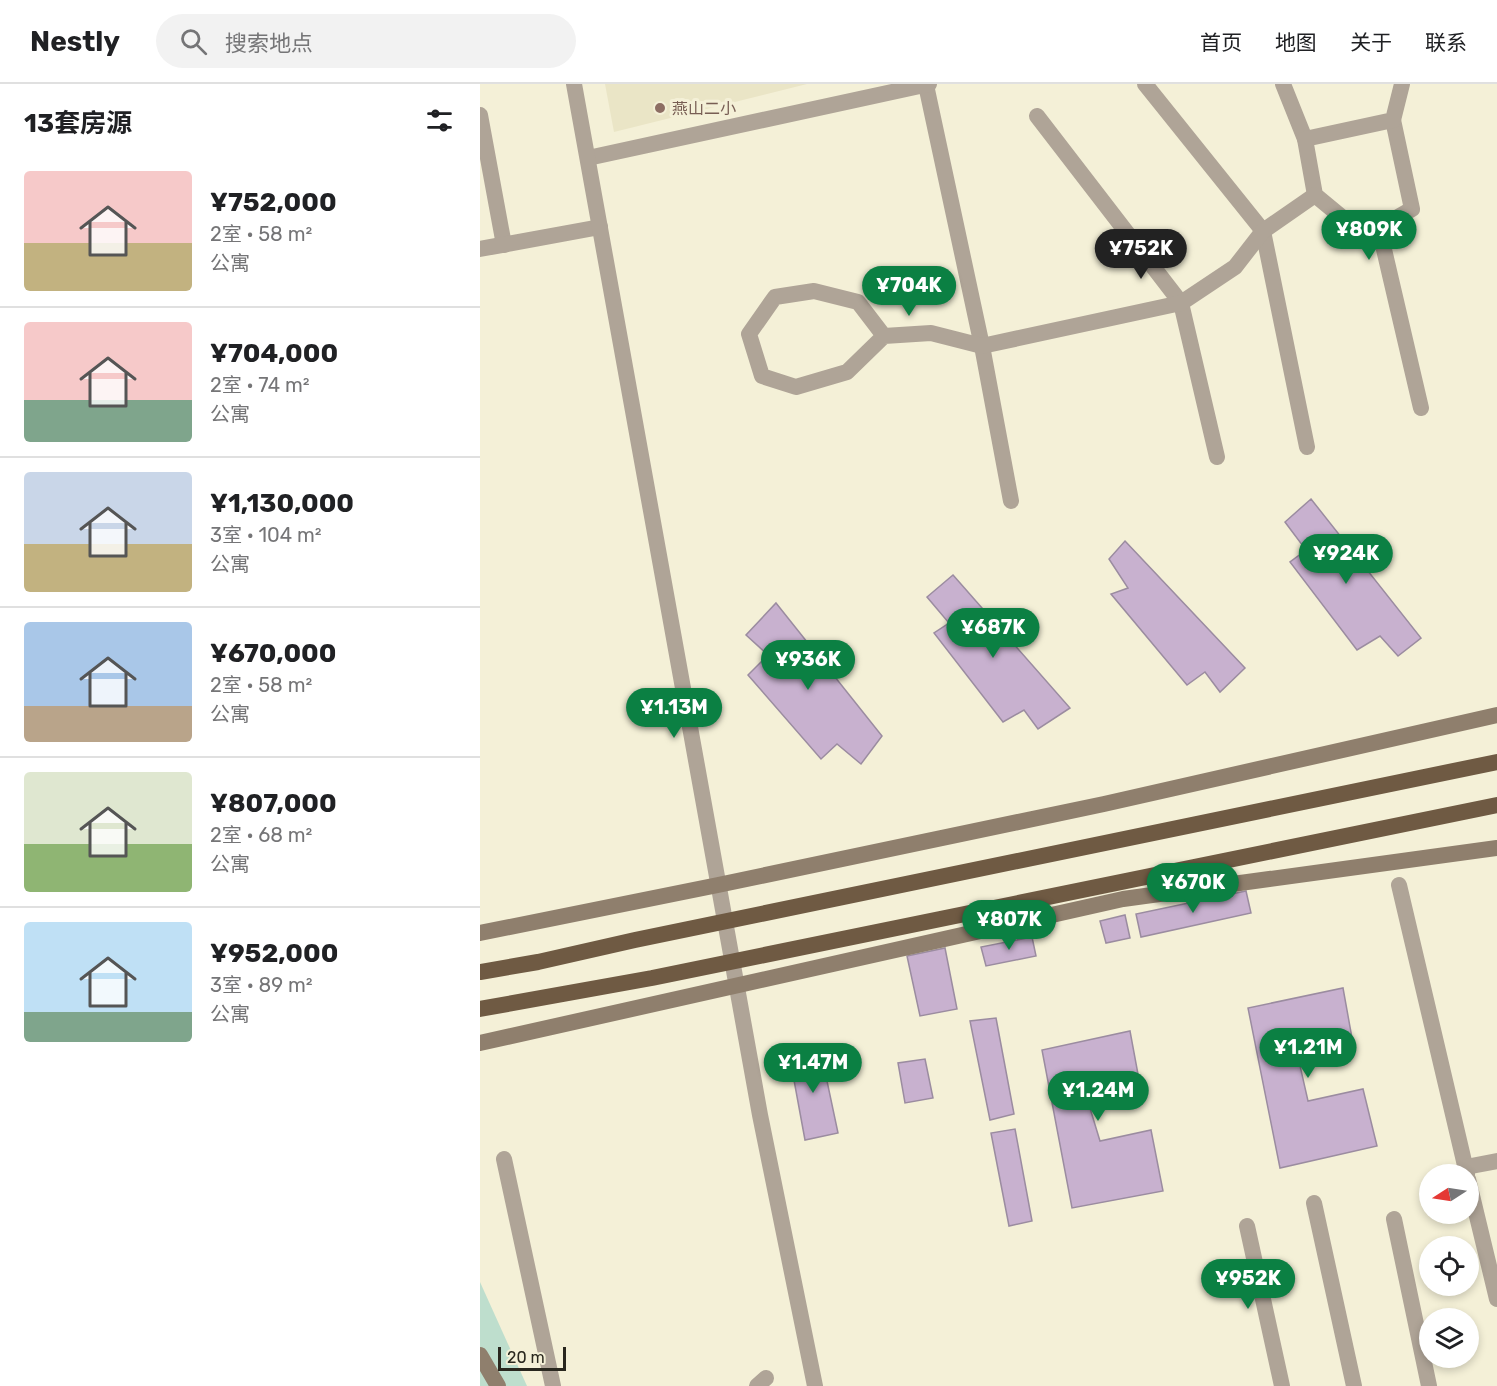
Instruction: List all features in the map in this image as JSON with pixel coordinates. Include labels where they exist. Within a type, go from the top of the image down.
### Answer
[{"type":"highway","points":[[480,972],[538,962],[1497,762]]},
{"type":"highway","points":[[480,1008],[652,978],[1497,805]]},
{"type":"main road","points":[[480,933],[1093,806],[1497,715]]},
{"type":"main road","points":[[480,1042],[1123,898],[1497,848]]},
{"type":"main road","points":[[480,1355],[498,1386]]},
{"type":"street","points":[[574,84],[760,1116],[816,1386]]},
{"type":"street","points":[[588,158],[927,84],[982,346],[1011,501]]},
{"type":"street","points":[[1145,84],[1263,231],[1307,447]]},
{"type":"street","points":[[1283,84],[1305,139],[1315,195],[1344,219],[1379,228],[1412,209],[1393,120],[1402,84]]},
{"type":"street","points":[[480,115],[504,245]]},
{"type":"street","points":[[1037,116],[1181,303],[1217,457]]},
{"type":"street","points":[[1305,139],[1393,120]]},
{"type":"street","points":[[884,336],[858,302],[814,291],[775,297],[749,333],[762,376],[796,387],[847,372],[884,336],[931,333],[982,346],[1181,303],[1235,267],[1263,231],[1315,195]]},
{"type":"street","points":[[480,249],[600,227]]},
{"type":"street","points":[[1379,228],[1421,408]]},
{"type":"street","points":[[1399,885],[1465,1164]]},
{"type":"street","points":[[504,1159],[553,1386]]},
{"type":"street","points":[[1479,1169],[1497,1161]]},
{"type":"street","points":[[1314,1203],[1354,1386]]},
{"type":"street","points":[[1394,1219],[1429,1386]]},
{"type":"street","points":[[1479,1224],[1497,1299]]},
{"type":"street","points":[[1247,1226],[1282,1386]]},
{"type":"shaded area","name":"燕山二小","points":[[605,84],[807,84],[614,132]]},
{"type":"green space","points":[[480,1282],[527,1386],[480,1386]]},
{"type":"building","points":[[1311,499],[1421,638],[1398,656],[1380,636],[1357,650],[1290,562],[1306,550],[1285,522]]},
{"type":"building","points":[[1125,541],[1245,668],[1220,692],[1205,672],[1187,685],[1111,594],[1128,588],[1109,559]]},
{"type":"building","points":[[953,575],[1070,708],[1038,729],[1024,710],[1003,722],[934,633],[949,623],[927,597]]},
{"type":"building","points":[[776,603],[882,736],[861,764],[837,744],[821,759],[748,675],[768,655],[746,635]]},
{"type":"building","points":[[1246,891],[1251,913],[1141,937],[1136,914]]},
{"type":"building","points":[[1125,915],[1130,938],[1106,943],[1100,921]]},
{"type":"building","points":[[1032,937],[1036,956],[986,966],[981,947]]},
{"type":"building","points":[[945,948],[957,1009],[920,1016],[907,956]]},
{"type":"building","points":[[1343,988],[1354,1049],[1298,1057],[1308,1101],[1363,1089],[1377,1146],[1280,1168],[1248,1008]]},
{"type":"building","points":[[996,1018],[1014,1114],[990,1120],[970,1021]]},
{"type":"building","points":[[1130,1031],[1140,1085],[1086,1095],[1100,1141],[1151,1130],[1163,1191],[1072,1208],[1042,1050]]},
{"type":"building","points":[[820,1048],[838,1133],[805,1140],[789,1053]]},
{"type":"building","points":[[925,1059],[933,1098],[905,1103],[898,1063]]},
{"type":"building","points":[[1015,1129],[1032,1221],[1009,1226],[991,1133]]},
{"type":"place","name":"燕山二小","points":[[660,108]]}]
